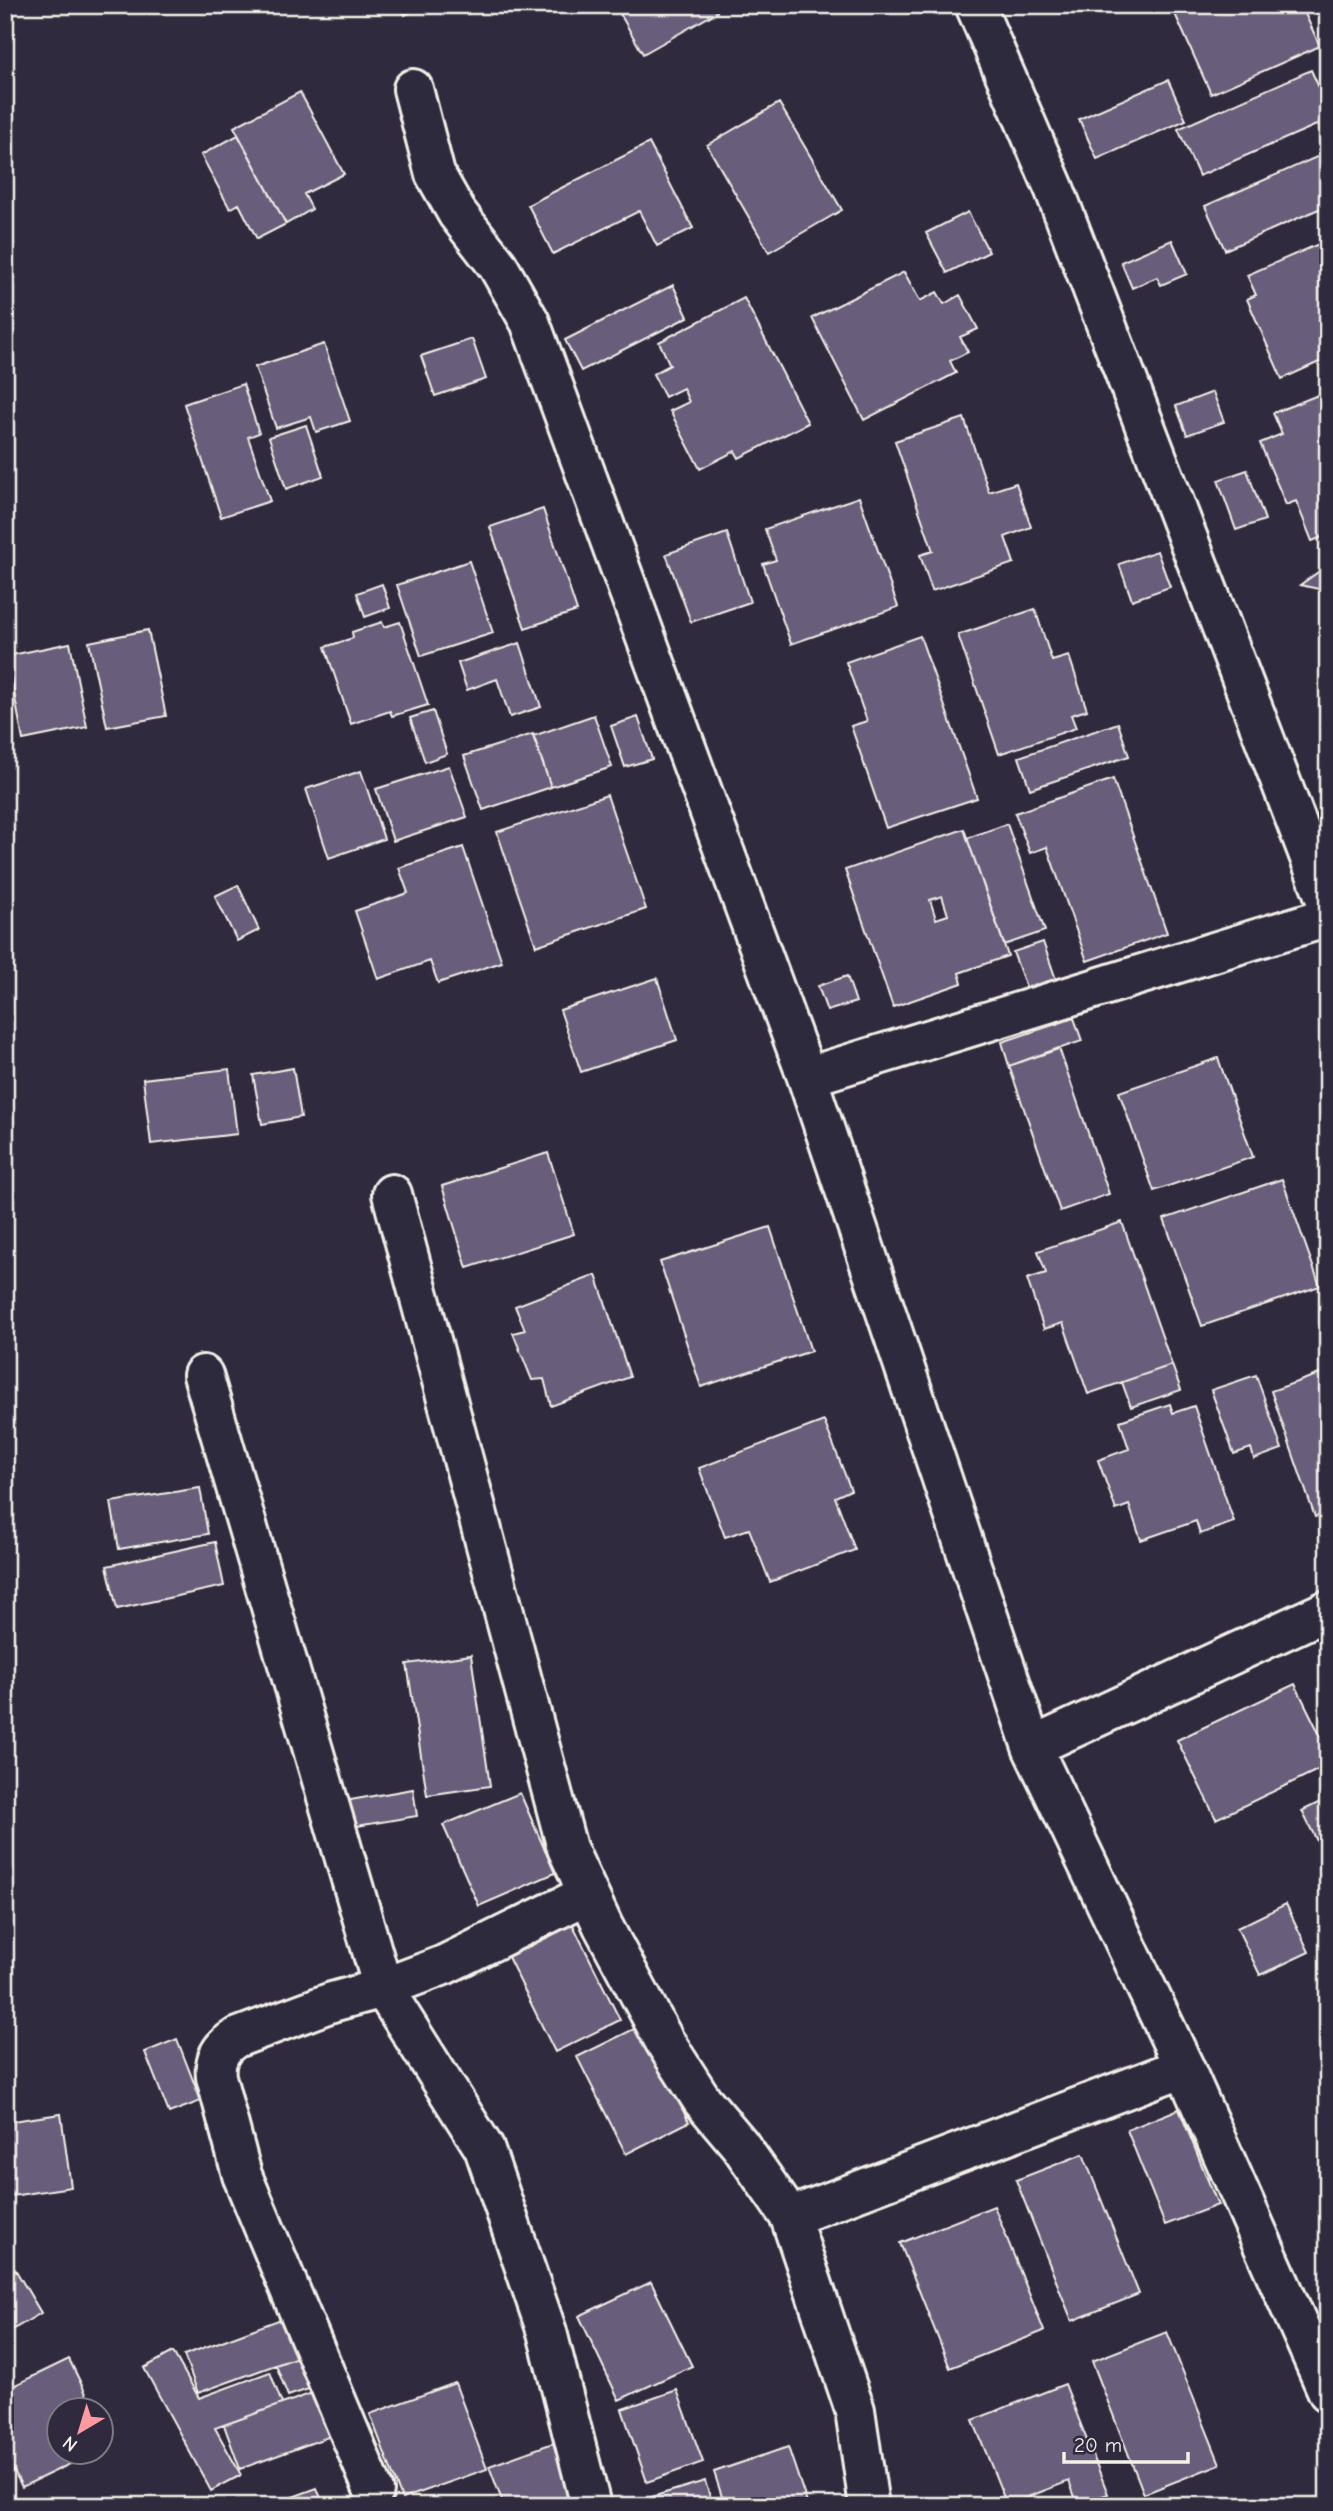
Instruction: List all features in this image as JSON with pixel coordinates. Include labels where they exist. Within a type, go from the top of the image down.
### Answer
[{"type":"street","points":[[975,5],[1054,188],[1328,905]]},
{"type":"street","points":[[413,89],[435,174],[457,213],[498,266],[530,321],[807,1077],[1032,1747],[1184,2067],[1328,2392]]},
{"type":"street","points":[[807,1077],[1328,917]]},
{"type":"street","points":[[392,1194],[567,1848],[587,1894],[665,2042],[702,2100],[740,2145],[790,2217],[855,2410],[869,2506]]},
{"type":"street","points":[[203,1375],[383,1988],[484,2148],[547,2332],[591,2506]]},
{"type":"street","points":[[1032,1747],[1328,1610]]},
{"type":"street","points":[[374,2491],[242,2175],[215,2066],[225,2045],[236,2038],[332,2002],[383,1988],[444,1965],[587,1894]]},
{"type":"street","points":[[790,2217],[1184,2067]]},
{"type":"building","points":[[399,5],[425,5],[405,15]]},
{"type":"building","points":[[615,5],[714,5],[717,12],[643,54]]},
{"type":"building","points":[[1171,5],[1301,5],[1320,46],[1211,94]]},
{"type":"building","points":[[1311,70],[1328,107],[1328,120],[1199,176],[1178,129]]},
{"type":"building","points":[[1168,80],[1186,120],[1097,159],[1079,119]]},
{"type":"building","points":[[300,92],[344,174],[304,194],[312,209],[286,224],[234,127]]},
{"type":"building","points":[[779,103],[842,210],[769,252],[707,145]]},
{"type":"building","points":[[238,135],[286,224],[257,239],[239,204],[230,209],[201,155]]},
{"type":"building","points":[[649,143],[693,228],[657,246],[639,211],[553,254],[528,205]]},
{"type":"building","points":[[1328,152],[1328,205],[1225,250],[1205,206]]},
{"type":"building","points":[[968,212],[989,252],[947,273],[926,233]]},
{"type":"building","points":[[1172,240],[1187,274],[1161,285],[1157,277],[1132,288],[1121,262]]},
{"type":"building","points":[[1328,240],[1328,358],[1282,379],[1247,299],[1256,295],[1247,275]]},
{"type":"building","points":[[904,272],[920,301],[937,292],[944,304],[960,295],[978,329],[960,337],[968,352],[950,361],[956,373],[864,420],[812,318]]},
{"type":"building","points":[[673,285],[688,317],[581,371],[565,340]]},
{"type":"building","points":[[744,298],[808,423],[739,458],[735,451],[700,469],[670,411],[689,402],[683,388],[665,397],[653,374],[670,365],[659,342]]},
{"type":"building","points":[[472,339],[486,379],[435,396],[421,356]]},
{"type":"building","points":[[324,344],[350,421],[316,432],[311,417],[276,428],[255,367]]},
{"type":"building","points":[[243,384],[259,433],[248,437],[270,501],[221,517],[184,404]]},
{"type":"building","points":[[1328,391],[1328,535],[1312,541],[1296,501],[1286,505],[1260,443],[1282,434],[1273,413]]},
{"type":"building","points":[[1213,392],[1224,422],[1187,435],[1176,406]]},
{"type":"building","points":[[964,418],[989,492],[1016,483],[1031,527],[1005,537],[1014,563],[932,591],[920,555],[933,551],[895,441]]},
{"type":"building","points":[[306,425],[323,476],[286,489],[269,437]]},
{"type":"building","points":[[1247,470],[1265,520],[1236,530],[1218,480]]},
{"type":"building","points":[[859,497],[898,607],[791,644],[763,564],[776,560],[765,529]]},
{"type":"building","points":[[543,509],[577,611],[525,628],[490,527]]},
{"type":"building","points":[[727,533],[750,602],[691,622],[666,554]]},
{"type":"building","points":[[1157,551],[1170,587],[1132,600],[1119,564]]},
{"type":"building","points":[[469,561],[493,633],[421,656],[397,585]]},
{"type":"building","points":[[1328,565],[1328,591],[1300,585]]},
{"type":"building","points":[[382,584],[390,608],[365,617],[357,593]]},
{"type":"building","points":[[1035,609],[1052,661],[1069,656],[1087,710],[1071,715],[1076,728],[999,754],[958,635]]},
{"type":"building","points":[[382,622],[384,627],[400,622],[428,705],[392,716],[390,711],[351,724],[325,647],[353,638],[352,632]]},
{"type":"building","points":[[148,630],[166,716],[107,727],[89,642]]},
{"type":"building","points":[[920,636],[977,798],[886,828],[851,726],[867,721],[846,662]]},
{"type":"building","points":[[70,643],[87,727],[23,740],[7,656]]},
{"type":"building","points":[[520,643],[541,707],[510,717],[497,679],[467,690],[458,663]]},
{"type":"building","points":[[433,711],[447,754],[425,762],[410,718]]},
{"type":"building","points":[[594,715],[612,767],[551,787],[533,736]]},
{"type":"building","points":[[638,717],[652,759],[625,767],[611,726]]},
{"type":"building","points":[[1118,723],[1129,756],[1030,789],[1019,757]]},
{"type":"building","points":[[533,734],[551,787],[483,810],[464,756]]},
{"type":"building","points":[[449,766],[467,817],[393,841],[376,789]]},
{"type":"building","points":[[361,771],[384,839],[329,858],[306,789]]},
{"type":"building","points":[[1113,779],[1167,933],[1087,961],[1047,847],[1030,853],[1015,813]]},
{"type":"building","points":[[607,795],[646,909],[536,946],[497,832]]},
{"type":"building","points":[[1007,824],[1045,931],[1004,945],[967,838]]},
{"type":"building","points":[[964,829],[1008,956],[959,973],[962,983],[893,1007],[845,870]],"holes":[[[942,896],[948,915],[936,919],[930,900]]]},
{"type":"building","points":[[463,847],[502,962],[438,983],[430,961],[378,979],[355,911],[408,893],[399,868]]},
{"type":"building","points":[[238,885],[259,930],[237,941],[215,896]]},
{"type":"building","points":[[1043,942],[1059,988],[1030,998],[1013,952]]},
{"type":"building","points":[[847,976],[856,1002],[827,1011],[818,986]]},
{"type":"building","points":[[657,978],[677,1040],[581,1072],[560,1010]]},
{"type":"building","points":[[1074,1018],[1082,1041],[1009,1066],[1002,1042]]},
{"type":"building","points":[[1059,1048],[1109,1194],[1060,1211],[1009,1066]]},
{"type":"building","points":[[1218,1058],[1253,1157],[1154,1191],[1119,1092]]},
{"type":"building","points":[[293,1068],[301,1117],[262,1124],[253,1075]]},
{"type":"building","points":[[229,1069],[237,1134],[151,1144],[143,1079]]},
{"type":"building","points":[[548,1153],[574,1234],[467,1268],[442,1186]]},
{"type":"building","points":[[1282,1179],[1320,1286],[1202,1326],[1164,1219]]},
{"type":"building","points":[[1122,1222],[1172,1365],[1088,1394],[1063,1323],[1044,1329],[1027,1279],[1046,1273],[1038,1251]]},
{"type":"building","points":[[770,1227],[811,1351],[701,1387],[660,1262]]},
{"type":"building","points":[[596,1275],[630,1377],[551,1406],[544,1379],[532,1380],[513,1333],[525,1330],[515,1306]]},
{"type":"building","points":[[1172,1365],[1181,1390],[1131,1407],[1122,1382]]},
{"type":"building","points":[[1328,1371],[1328,1513],[1315,1517],[1271,1391]]},
{"type":"building","points":[[1256,1375],[1282,1449],[1254,1459],[1251,1448],[1234,1454],[1211,1390]]},
{"type":"building","points":[[1170,1404],[1173,1413],[1194,1406],[1234,1522],[1200,1534],[1196,1521],[1141,1540],[1129,1505],[1116,1510],[1098,1460],[1129,1449],[1120,1421]]},
{"type":"building","points":[[824,1421],[851,1490],[835,1497],[855,1550],[770,1582],[749,1529],[725,1537],[699,1468]]},
{"type":"building","points":[[200,1488],[208,1534],[119,1549],[111,1502]]},
{"type":"building","points":[[215,1542],[224,1586],[117,1609],[107,1566]]},
{"type":"building","points":[[471,1655],[490,1786],[427,1795],[407,1664]]},
{"type":"building","points":[[1295,1684],[1328,1751],[1328,1765],[1216,1819],[1177,1740]]},
{"type":"building","points":[[413,1789],[417,1816],[345,1828],[339,1802]]},
{"type":"building","points":[[520,1793],[555,1873],[479,1906],[443,1825]]},
{"type":"building","points":[[1328,1798],[1328,1863],[1302,1811]]},
{"type":"building","points":[[1286,1904],[1309,1952],[1260,1975],[1237,1928]]},
{"type":"building","points":[[571,1921],[620,2020],[555,2052],[506,1953]]},
{"type":"building","points":[[640,2026],[689,2122],[626,2154],[577,2057]]},
{"type":"building","points":[[177,2039],[201,2101],[169,2113],[145,2052]]},
{"type":"building","points":[[1179,2109],[1218,2205],[1165,2225],[1127,2130]]},
{"type":"building","points":[[61,2114],[71,2187],[5,2197],[5,2122]]},
{"type":"building","points":[[1083,2154],[1139,2294],[1072,2321],[1016,2180]]},
{"type":"building","points":[[994,2206],[1044,2331],[950,2368],[900,2243]]},
{"type":"building","points":[[15,2269],[41,2313],[5,2334],[5,2274]]},
{"type":"building","points":[[651,2282],[692,2366],[619,2400],[579,2316]]},
{"type":"building","points":[[292,2315],[306,2354],[198,2393],[184,2355]]},
{"type":"building","points":[[1167,2332],[1220,2464],[1144,2494],[1092,2361]]},
{"type":"building","points":[[173,2352],[199,2398],[270,2372],[282,2404],[215,2428],[241,2475],[211,2491],[144,2368]]},
{"type":"building","points":[[306,2354],[318,2386],[288,2396],[276,2365]]},
{"type":"building","points":[[69,2359],[87,2396],[46,2396],[46,2466],[66,2466],[22,2487],[5,2453],[5,2390]]},
{"type":"building","points":[[455,2383],[487,2469],[402,2499],[370,2414]]},
{"type":"building","points":[[1065,2384],[1108,2494],[1078,2505],[1069,2481],[1007,2505],[973,2420]]},
{"type":"building","points":[[677,2390],[703,2462],[647,2482],[622,2409]]},
{"type":"building","points":[[315,2392],[331,2436],[240,2469],[224,2425]]},
{"type":"building","points":[[553,2443],[576,2506],[504,2506],[489,2466]]},
{"type":"building","points":[[788,2447],[808,2506],[725,2506],[714,2472]]},
{"type":"building","points":[[705,2481],[713,2506],[647,2506],[645,2499]]},
{"type":"building","points":[[317,2488],[324,2506],[268,2506]]}]
